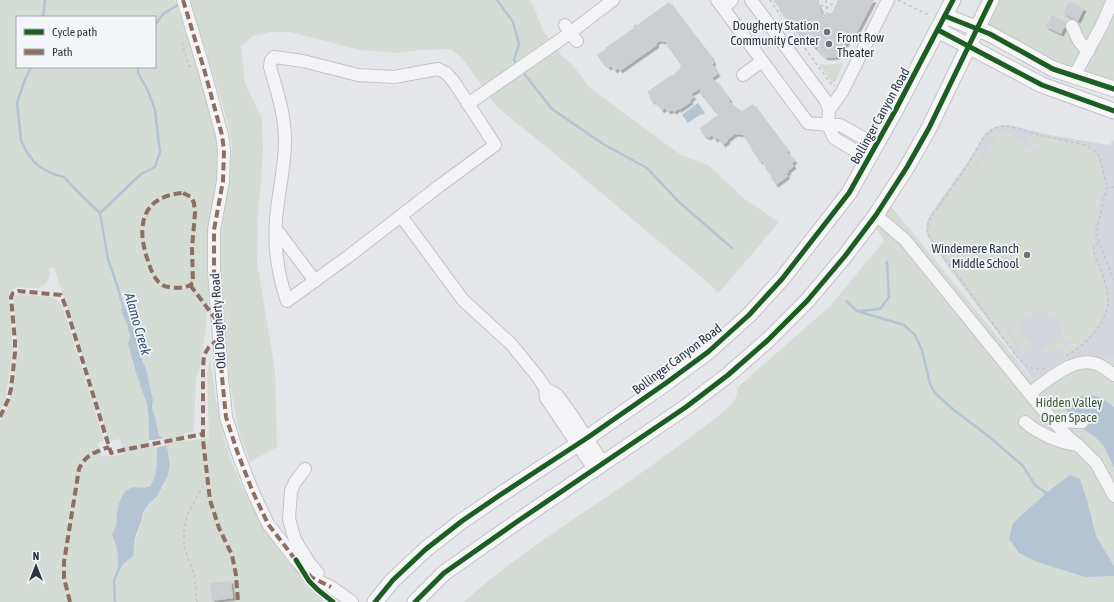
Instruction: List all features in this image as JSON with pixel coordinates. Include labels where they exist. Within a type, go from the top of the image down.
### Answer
[{"type":"main road","name":"Bollinger Canyon Road","points":[[375,602],[393,580],[426,549],[462,521],[500,494],[582,442],[666,383],[708,352],[749,315],[782,279],[849,193],[913,79],[953,0]]},
{"type":"main road","points":[[415,602],[444,573],[686,406],[728,375],[768,340],[806,301],[845,256],[876,214],[907,167],[969,47],[991,0]]},
{"type":"main road","points":[[945,16],[990,34],[1053,69],[1114,88]]},
{"type":"main road","points":[[938,30],[1042,84],[1114,111]]},
{"type":"street","name":"Old Dougherty Road","points":[[183,0],[204,69],[222,135],[224,150],[223,181],[214,230],[214,270],[226,417],[252,490],[268,524],[311,577],[330,587],[352,602]]},
{"type":"street","points":[[468,104],[554,43],[571,33],[613,0]]},
{"type":"street","points":[[732,0],[720,4],[808,123],[840,126],[876,145]]},
{"type":"street","points":[[751,0],[826,101],[829,110],[828,125],[834,138],[869,158]]},
{"type":"street","points":[[829,110],[842,92],[888,0]]},
{"type":"street","points":[[1074,76],[1101,27],[1113,0]]},
{"type":"street","points":[[1072,26],[1079,41],[1088,52]]},
{"type":"street","points":[[274,56],[358,74],[394,77],[438,69],[446,73],[454,82],[468,104],[495,146],[438,186],[401,216],[287,301],[282,289],[278,266],[276,229],[285,142],[283,116],[270,67],[271,60],[274,56]]},
{"type":"street","points":[[743,75],[762,61]]},
{"type":"street","points":[[876,214],[905,240],[1030,394],[1068,437],[1096,463],[1114,496]]},
{"type":"street","points":[[401,216],[463,300],[511,344],[545,388],[557,395],[582,442],[598,466]]},
{"type":"street","points":[[276,229],[315,281]]},
{"type":"street","points":[[1030,394],[1059,371],[1072,365],[1086,362],[1093,363],[1103,367],[1114,375]]},
{"type":"street","points":[[1026,422],[1030,426],[1059,442],[1078,445]]},
{"type":"street","points":[[1054,422],[1082,422]]},
{"type":"street","points":[[305,469],[295,482],[291,491],[289,519],[295,540],[310,564],[330,587]]},
{"type":"path","points":[[770,0],[781,16]]},
{"type":"path","points":[[817,0],[820,5],[827,8]]},
{"type":"path","points":[[826,0],[827,14]]},
{"type":"path","points":[[827,8],[834,0]]},
{"type":"path","points":[[897,0],[929,15]]},
{"type":"path","points":[[787,24],[832,85],[836,85],[837,83]]},
{"type":"path","points":[[1048,367],[1038,369],[1024,365],[930,238],[927,230],[929,220],[963,172],[984,136],[988,132],[998,127],[1007,126],[1039,135],[1086,144],[1097,153],[1100,158],[1107,188],[1096,233],[1114,280]]},
{"type":"path","points":[[1107,188],[1114,187]]},
{"type":"path","points":[[1065,357],[1082,345],[1094,333],[1108,308],[1107,290],[1093,249],[1094,245],[1099,243]]},
{"type":"path","points":[[198,602],[194,574],[184,547],[184,531],[187,515],[207,479]]},
{"type":"shaded area","name":"Windemere Ranch Middle School","points":[[1001,125],[1010,125],[1050,135],[1109,145],[1114,140],[1114,359],[1086,354],[1062,361],[1033,379],[946,264],[927,235],[926,225],[930,215],[969,160],[985,134],[992,128]]},
{"type":"green space","points":[[0,0],[175,0],[200,72],[215,127],[218,173],[209,223],[210,287],[203,349],[199,372],[196,376],[194,431],[184,434],[185,441],[209,438],[207,372],[210,358],[223,434],[230,458],[244,491],[262,523],[308,583],[325,598],[322,602],[0,602],[0,421],[10,401],[18,350],[13,299],[15,296],[19,294],[51,297],[56,299],[62,305],[104,441],[99,442],[98,445],[102,457],[124,454],[120,439],[109,441],[54,267],[49,268],[49,277],[43,286],[39,288],[20,287],[12,290],[9,294],[13,351],[5,401],[0,410]],"holes":[[[127,308],[141,348],[142,360],[146,369],[153,400],[152,407],[159,437],[163,437],[167,452],[168,467],[162,489],[144,512],[135,543],[133,556],[118,566],[117,550],[112,535],[116,527],[117,513],[123,494],[138,488],[150,486],[156,472],[157,462],[157,447],[149,439],[147,404],[136,373],[128,343],[130,336],[127,325]]]},
{"type":"green space","points":[[190,0],[529,0],[532,3],[544,32],[561,55],[572,64],[590,88],[681,155],[708,165],[746,200],[779,222],[718,293],[712,286],[497,107],[462,58],[451,49],[421,50],[397,53],[360,50],[290,32],[272,32],[253,36],[241,46],[245,83],[262,119],[263,153],[258,218],[257,261],[275,371],[277,447],[250,462],[238,429],[229,376],[219,258],[221,227],[229,183],[232,145],[227,120],[202,38],[194,18]]},
{"type":"green space","points":[[991,0],[1114,0],[1114,89],[977,29]]},
{"type":"green space","points":[[822,63],[824,65],[843,64],[835,82],[832,82],[820,65]]},
{"type":"green space","name":"Windemere Ranch Middle School","points":[[1001,133],[1008,133],[1012,135],[1039,154],[1041,151],[1028,142],[1033,134],[1087,146],[1098,157],[1106,186],[1103,188],[1096,215],[1094,236],[1096,242],[1092,248],[1105,286],[1107,305],[1105,313],[1097,327],[1084,341],[1064,356],[1061,351],[1073,342],[1071,339],[1050,355],[1043,353],[1043,350],[1062,335],[1057,320],[1051,315],[1043,313],[1035,313],[1028,316],[1019,328],[1032,348],[1029,351],[1024,351],[1009,330],[1006,332],[1015,344],[1011,347],[928,232],[929,222],[955,186],[978,149],[983,152],[974,165],[977,167],[995,137]]},
{"type":"green space","name":"Hidden Valley Open Space","points":[[886,200],[1032,379],[1062,361],[1086,354],[1114,359],[1114,566],[1096,536],[1091,518],[1046,493],[1033,505],[1037,562],[1085,577],[1114,576],[1114,602],[464,602],[500,572],[557,530],[641,473],[728,408],[736,397],[737,388],[831,305],[883,242],[884,240],[870,221]]},
{"type":"water","points":[[698,103],[705,113],[688,123],[682,115]]},
{"type":"water","points":[[122,308],[126,308],[141,348],[142,360],[146,369],[153,400],[152,407],[159,436],[163,437],[167,447],[170,465],[168,475],[158,495],[147,506],[143,513],[135,538],[133,556],[123,564],[120,569],[118,566],[116,546],[112,535],[116,526],[119,503],[124,493],[129,489],[134,487],[145,488],[150,486],[156,472],[157,457],[157,447],[149,439],[147,404],[136,373],[128,343],[130,336],[121,310]]},
{"type":"water","points":[[1084,395],[1100,398],[1114,407],[1114,468],[1104,446],[1094,436],[1085,430],[1065,409],[1064,404]]},
{"type":"water","points":[[1070,475],[1080,479],[1096,536],[1114,566],[1114,576],[1085,577],[1037,562],[1019,553],[1009,539],[1013,523],[1046,493]]},
{"type":"pier","points":[[165,438],[168,445],[155,448],[148,441]]},
{"type":"building","name":"Dougherty Station Community Center","points":[[774,0],[815,0],[822,14],[832,13],[838,0],[874,0],[854,38],[850,36],[844,45],[844,49],[837,57],[826,58],[817,51],[817,47],[814,48],[809,40],[805,43],[779,10],[780,9]]},
{"type":"building","points":[[1069,1],[1084,9],[1078,21],[1063,13]]},
{"type":"building","points":[[669,2],[711,57],[714,63],[712,64],[718,74],[712,78],[715,82],[716,81],[730,100],[729,101],[742,113],[742,111],[753,104],[795,161],[792,163],[794,166],[786,174],[788,176],[776,185],[765,168],[766,167],[762,161],[760,162],[743,135],[735,134],[723,145],[718,138],[715,140],[712,135],[708,138],[706,136],[705,137],[700,128],[718,115],[704,98],[705,97],[703,95],[702,96],[699,89],[691,94],[694,97],[690,100],[691,102],[674,112],[672,110],[668,112],[665,108],[662,111],[656,103],[653,101],[652,102],[647,92],[680,69],[681,62],[679,60],[678,61],[667,46],[668,45],[666,42],[659,41],[656,43],[657,45],[620,71],[618,68],[615,71],[611,66],[608,68],[597,55],[634,28],[633,26],[636,24],[637,25]]},
{"type":"building","points":[[1052,15],[1067,23],[1061,34],[1046,27]]},
{"type":"building","points":[[231,581],[233,598],[212,601],[210,583]]},
{"type":"waterway","points":[[43,16],[45,0]]},
{"type":"waterway","points":[[497,0],[513,22],[519,44],[514,60],[518,66]]},
{"type":"waterway","name":"Alamo Creek","points":[[156,24],[163,14],[181,3]]},
{"type":"waterway","points":[[31,68],[17,103],[21,140],[25,149],[34,162],[53,174],[64,177],[100,213]]},
{"type":"waterway","name":"Alamo Creek","points":[[124,310],[108,259],[100,213],[141,174],[155,167],[160,152],[155,110],[148,91],[138,73],[138,68]]},
{"type":"waterway","points":[[522,71],[552,109],[603,144],[647,168],[679,202],[732,248]]},
{"type":"waterway","points":[[859,311],[880,309],[889,297],[887,262]]},
{"type":"waterway","points":[[846,301],[857,311],[904,325],[915,335],[922,350],[930,384],[935,393],[1023,466],[1035,485],[1046,493]]},
{"type":"waterway","name":"Alamo Creek","points":[[115,602],[114,581],[120,566]]},
{"type":"marked path","points":[[183,0],[204,69],[222,135],[224,150],[223,181],[214,230],[214,270],[226,417],[252,490],[268,524],[298,563]]},
{"type":"marked path","points":[[183,193],[191,197],[194,203],[195,213],[192,248],[193,283],[189,286],[178,288],[163,285],[158,282],[147,258],[142,234],[143,223],[151,206],[170,195],[183,193]]},
{"type":"marked path","points":[[190,285],[218,322]]},
{"type":"marked path","points":[[0,417],[8,400],[11,389],[15,353],[11,297],[13,293],[18,291],[61,295],[111,453],[203,434]]},
{"type":"marked path","points":[[219,340],[209,347],[204,355],[203,440],[210,500],[219,528],[232,555],[236,575],[238,602]]},
{"type":"marked path","points":[[70,602],[64,578],[64,562],[79,469],[87,457],[95,452],[109,447]]},
{"type":"marked path","points":[[309,574],[311,577],[331,587]]},
{"type":"cycle path","points":[[375,602],[393,580],[426,549],[462,521],[587,438],[666,383],[708,352],[749,315],[782,279],[849,193],[895,111],[953,0]]},
{"type":"cycle path","points":[[415,602],[444,573],[686,407],[728,375],[768,340],[807,301],[845,256],[876,215],[907,167],[929,128],[991,0]]},
{"type":"cycle path","points":[[945,16],[990,34],[1053,69],[1114,89]]},
{"type":"cycle path","points":[[938,30],[1042,85],[1114,111]]},
{"type":"cycle path","points":[[296,560],[309,581],[333,602]]},
{"type":"place","name":"Dougherty Station Community Center","points":[[827,32]]},
{"type":"place","name":"Front Row Theater","points":[[829,44]]},
{"type":"place","name":"Windemere Ranch Middle School","points":[[1027,255]]}]
